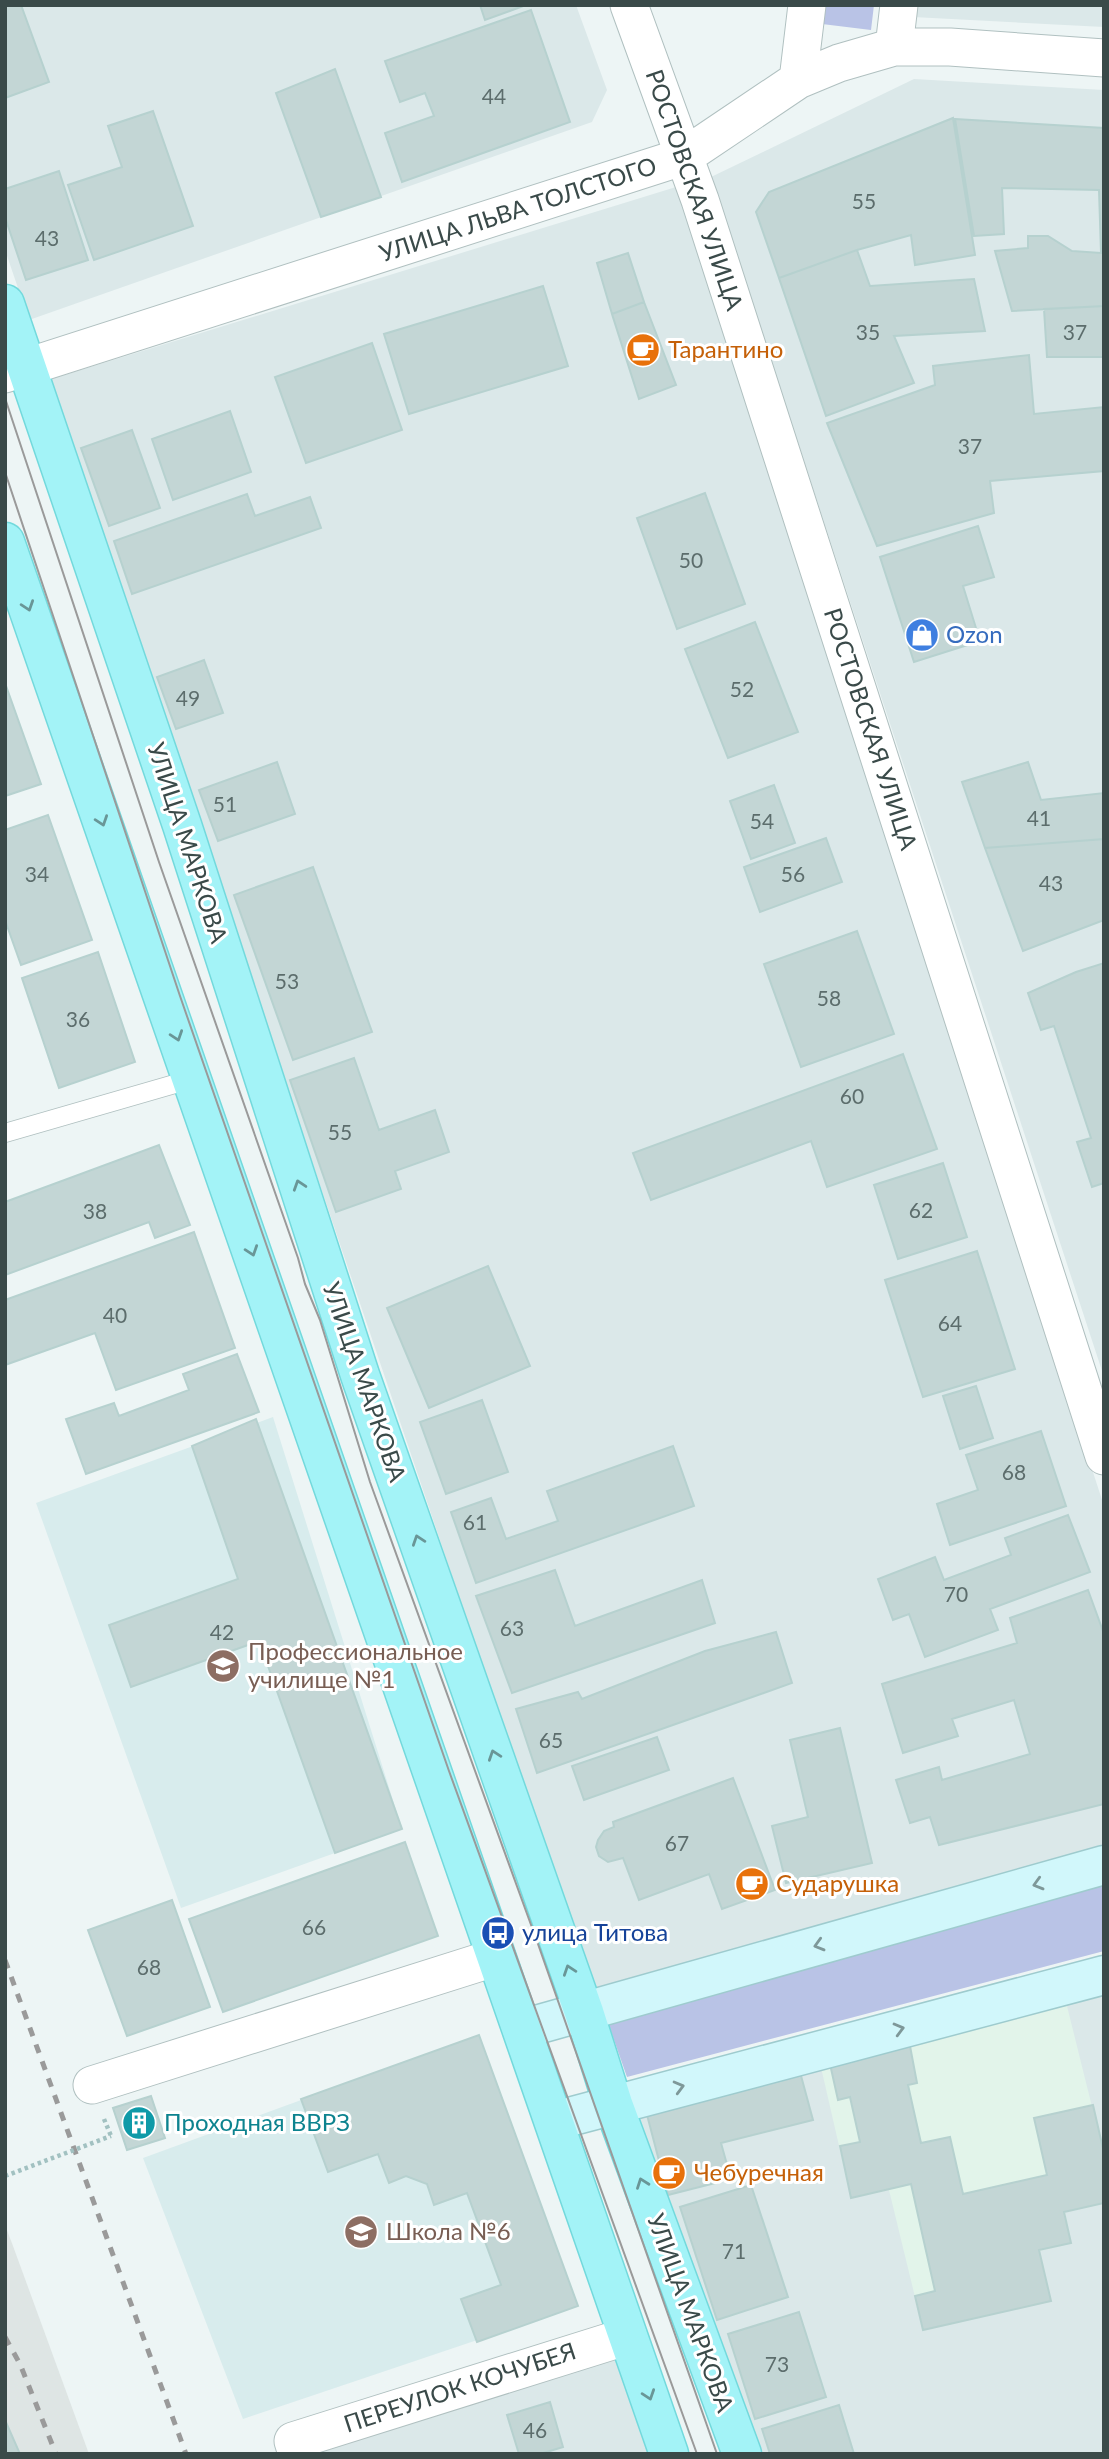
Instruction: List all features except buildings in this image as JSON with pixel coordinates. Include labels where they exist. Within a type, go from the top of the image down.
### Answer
[{"type":"main road","name":"УЛИЦА МАРКОВА","points":[[5,304],[16,371],[187,839],[360,1375],[584,2012],[613,2104],[742,2454]]},
{"type":"main road","points":[[5,542],[669,2454]]},
{"type":"street","name":"РОСТОВСКАЯ УЛИЦА","points":[[629,5],[685,156],[1104,1456]]},
{"type":"street","points":[[798,80],[807,5]]},
{"type":"street","points":[[894,47],[899,5]]},
{"type":"street","name":"УЛИЦА ЛЬВА ТОЛСТОГО","points":[[16,371],[685,156],[798,80],[839,63],[894,47],[950,47],[1104,58]]},
{"type":"street","points":[[522,2029],[1104,1865]]},
{"type":"street","points":[[92,2085],[497,1957]]},
{"type":"street","points":[[554,2121],[1104,1975]]},
{"type":"street","name":"ПЕРЕУЛОК КОЧУБЕЯ","points":[[295,2447],[628,2336]]},
{"type":"lane","points":[[5,1133],[192,1079]]},
{"type":"path","points":[[5,2176],[111,2136]]},
{"type":"shaded area","points":[[5,5],[576,5],[607,90],[592,122],[29,320],[5,250]]},
{"type":"shaded area","points":[[825,5],[874,5],[871,30],[822,24]]},
{"type":"shaded area","points":[[915,5],[1104,5],[1104,27],[913,17]]},
{"type":"shaded area","points":[[914,79],[1104,90],[1104,1377],[711,177]]},
{"type":"shaded area","points":[[676,187],[1104,1506],[1104,1848],[592,1990],[48,380]]},
{"type":"shaded area","name":"Профессиональное училище №1","points":[[273,1417],[402,1829],[181,1908],[36,1503]]},
{"type":"shaded area","points":[[1104,1885],[1104,1951],[627,2077],[606,2017]]},
{"type":"shaded area","points":[[1104,1975],[1104,2454],[742,2454],[613,2104]]},
{"type":"shaded area","points":[[1066,2002],[1104,2155],[1065,2212],[1071,2243],[1039,2251],[1051,2301],[923,2330],[889,2190],[851,2198],[820,2063]]},
{"type":"shaded area","name":"Школа №6","points":[[479,2035],[578,2306],[243,2419],[143,2158]]},
{"type":"shaded area","points":[[5,2225],[13,2246],[89,2454],[5,2454]]},
{"type":"shaded area","points":[[628,2336],[669,2454],[297,2454]]},
{"type":"tram line","points":[[5,398],[159,862],[305,1284],[320,1320],[370,1482],[538,1944],[717,2454]]},
{"type":"tram line","points":[[5,472],[180,996],[449,1771],[697,2454]]},
{"type":"railway","points":[[5,1960],[186,2454]]},
{"type":"railway","points":[[5,2337],[20,2364],[56,2454]]},
{"type":"place","name":"Тарантино","points":[[643,350]]},
{"type":"place","name":"Ozon","points":[[922,635]]},
{"type":"place","name":"Профессиональное училище №1","points":[[223,1666]]},
{"type":"place","name":"Сударушка","points":[[752,1884]]},
{"type":"place","name":"улица Титова","points":[[498,1933]]},
{"type":"place","name":"Проходная ВВРЗ","points":[[139,2123]]},
{"type":"place","name":"Чебуречная","points":[[669,2173]]},
{"type":"place","name":"Школа №6","points":[[361,2232]]}]
